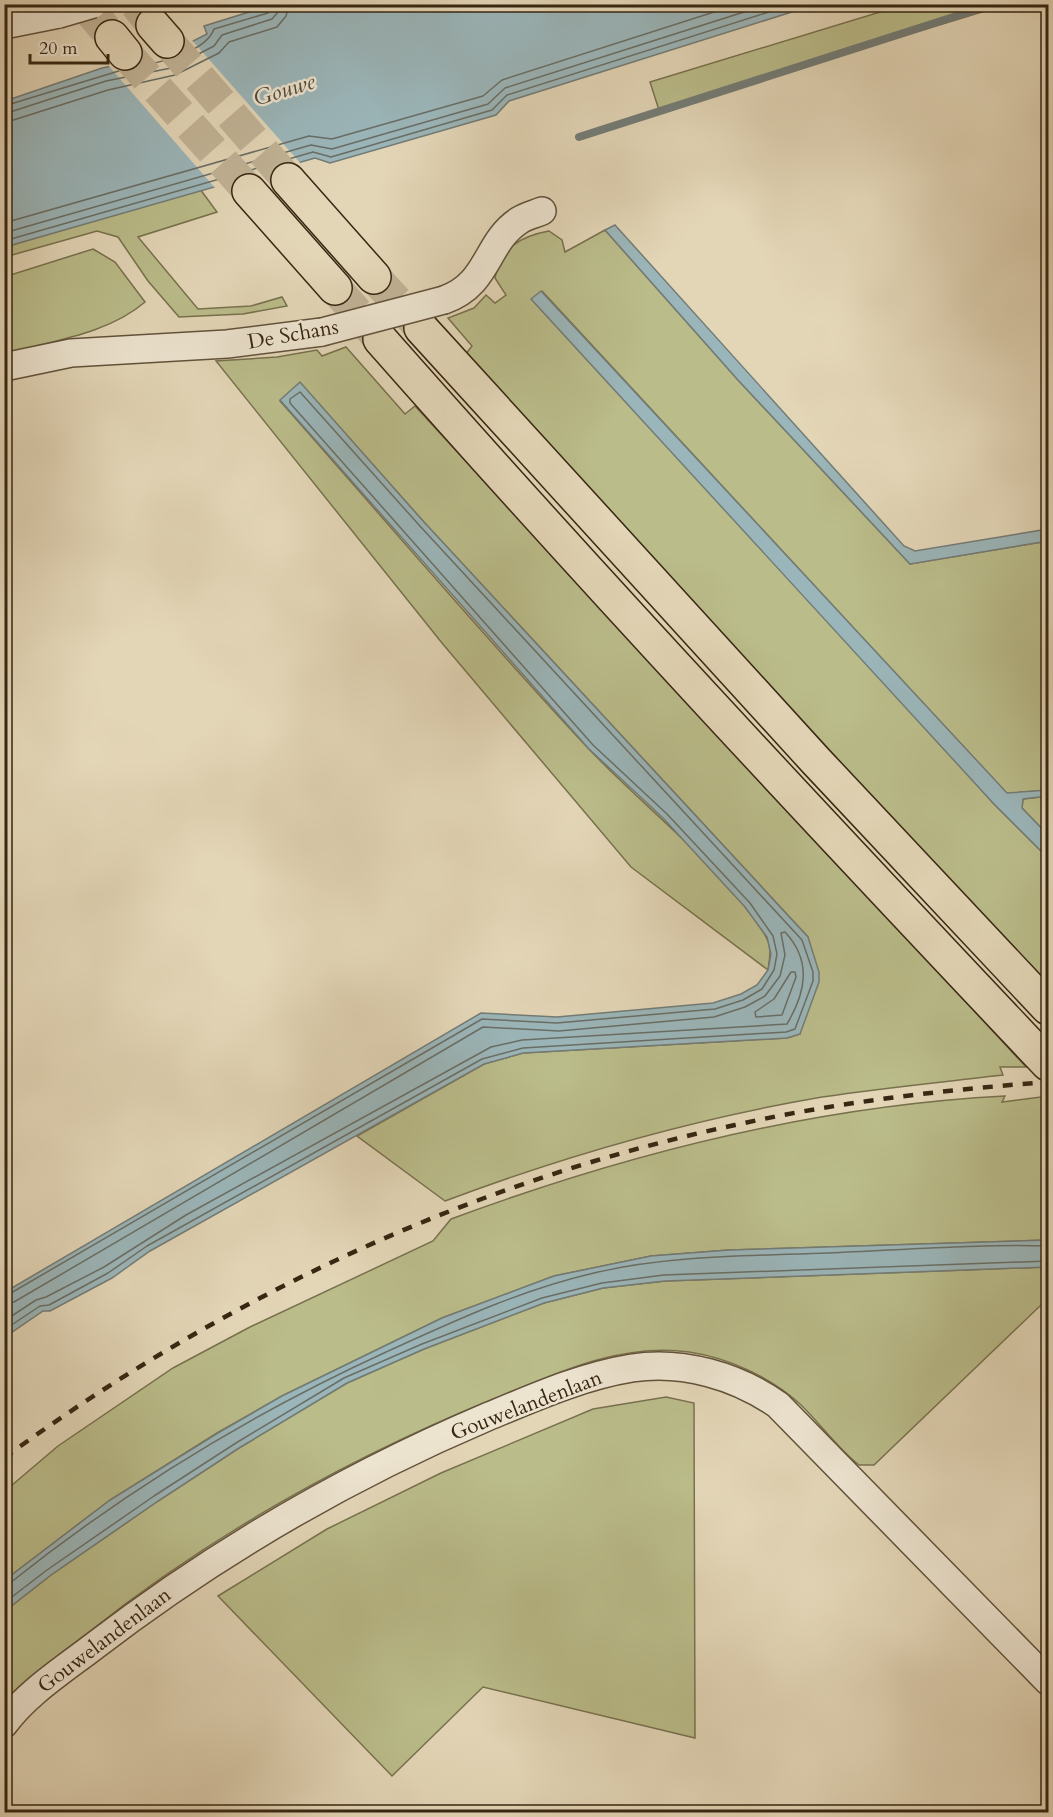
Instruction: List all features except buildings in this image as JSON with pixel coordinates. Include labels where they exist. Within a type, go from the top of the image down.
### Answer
[{"type":"highway","points":[[288,180],[374,278]]},
{"type":"highway","points":[[249,191],[335,288]]},
{"type":"highway","points":[[421,328],[816,761],[1048,1008]]},
{"type":"highway","points":[[380,339],[537,517],[768,767],[1048,1064]]},
{"type":"street","points":[[4,25],[59,14],[93,4]]},
{"type":"street","name":"De Schans","points":[[4,367],[71,352],[227,344],[322,332],[444,300],[461,292],[474,282],[505,233],[520,219],[542,211]]},
{"type":"street","name":"Gouwelandenlaan","points":[[4,1724],[22,1704],[49,1681],[163,1595],[212,1561],[329,1493],[449,1433],[563,1387],[632,1368],[660,1365],[687,1368],[731,1380],[764,1395],[777,1405],[1048,1681]]},
{"type":"green space","points":[[903,5],[1005,5],[659,110],[650,82]]},
{"type":"green space","points":[[200,189],[217,212],[138,237],[198,309],[251,306],[282,297],[287,306],[243,314],[179,317],[148,281],[118,237],[97,231],[5,257],[5,247]]},
{"type":"green space","points":[[605,230],[738,380],[910,564],[1048,541],[1048,790],[1007,794],[542,291],[993,803],[1048,858],[1048,985],[831,754],[465,355],[472,346],[448,318],[474,308],[486,295],[495,303],[506,295],[495,278],[502,259],[513,245],[529,236],[549,231],[562,240],[565,252]]},
{"type":"green space","points":[[93,249],[115,262],[145,302],[114,322],[97,329],[5,354],[4,277]]},
{"type":"green space","points":[[346,347],[405,414],[415,406],[1026,1067],[1000,1067],[1003,1075],[822,1097],[726,1116],[631,1140],[537,1168],[445,1201],[357,1136],[484,1064],[523,1053],[787,1038],[800,1034],[808,937],[423,521],[300,383],[280,401],[548,705],[609,770],[704,860],[726,884],[747,909],[769,943],[768,970],[631,867],[442,643],[216,361],[277,357],[317,350],[322,356]]},
{"type":"green space","points":[[1048,796],[1048,835],[1022,808],[1023,799]]},
{"type":"green space","points":[[1005,1096],[1002,1102],[1048,1096],[1048,1240],[729,1250],[651,1256],[554,1276],[442,1318],[282,1396],[217,1433],[110,1500],[5,1580],[5,1491],[58,1446],[173,1368],[250,1327],[433,1241],[451,1219],[586,1173],[723,1136],[863,1110],[934,1101]]},
{"type":"green space","points":[[1048,1267],[1048,1313],[1041,1305],[874,1465],[859,1465],[788,1394],[762,1377],[734,1364],[689,1352],[664,1350],[638,1352],[588,1362],[439,1422],[334,1473],[283,1501],[232,1531],[135,1597],[46,1666],[5,1702],[5,1611],[51,1575],[239,1448],[347,1383],[424,1349],[544,1303],[603,1288],[665,1281]]},
{"type":"green space","points":[[666,1397],[694,1403],[695,1738],[483,1687],[392,1776],[218,1596],[327,1529],[441,1473],[593,1409]]},
{"type":"water","name":"Gouwe","points":[[275,4],[814,5],[509,101],[496,115],[330,163],[315,158],[5,247],[5,101],[102,68],[166,55],[207,34],[204,26]]},
{"type":"water","points":[[615,225],[904,546],[915,551],[1048,529],[1048,541],[910,564],[738,380],[605,230]]},
{"type":"water","points":[[541,291],[1007,793],[1048,790],[1048,796],[1023,799],[1022,808],[1048,835],[1048,858],[993,803],[531,299]]},
{"type":"water","points":[[300,382],[423,521],[808,937],[819,972],[819,982],[800,1034],[787,1038],[523,1053],[484,1064],[150,1251],[112,1278],[50,1311],[43,1311],[5,1337],[5,1292],[481,1013],[557,1017],[713,1003],[741,994],[757,985],[768,970],[771,954],[767,937],[745,907],[663,818],[589,749],[280,400]]},
{"type":"water","points":[[1048,1240],[1048,1267],[665,1281],[603,1288],[544,1303],[424,1349],[347,1383],[239,1448],[158,1501],[51,1575],[5,1611],[5,1580],[110,1500],[218,1433],[282,1396],[442,1318],[554,1276],[651,1256],[729,1250]]},
{"type":"pier","points":[[191,39],[302,165],[215,188],[107,64],[165,52]]},
{"type":"waterway","points":[[579,137],[994,4]]},
{"type":"tunnel","points":[[84,4],[112,37]]},
{"type":"tunnel","points":[[136,4],[153,25]]},
{"type":"tunnel","points":[[167,41],[288,180]]},
{"type":"tunnel","points":[[125,53],[249,191]]},
{"type":"tunnel","points":[[374,277],[421,328]]},
{"type":"tunnel","points":[[335,288],[380,339]]},
{"type":"railway","points":[[4,1458],[87,1400],[173,1346],[261,1297],[352,1253],[445,1213],[539,1179],[636,1149],[774,1117],[891,1098],[1048,1082]]}]
